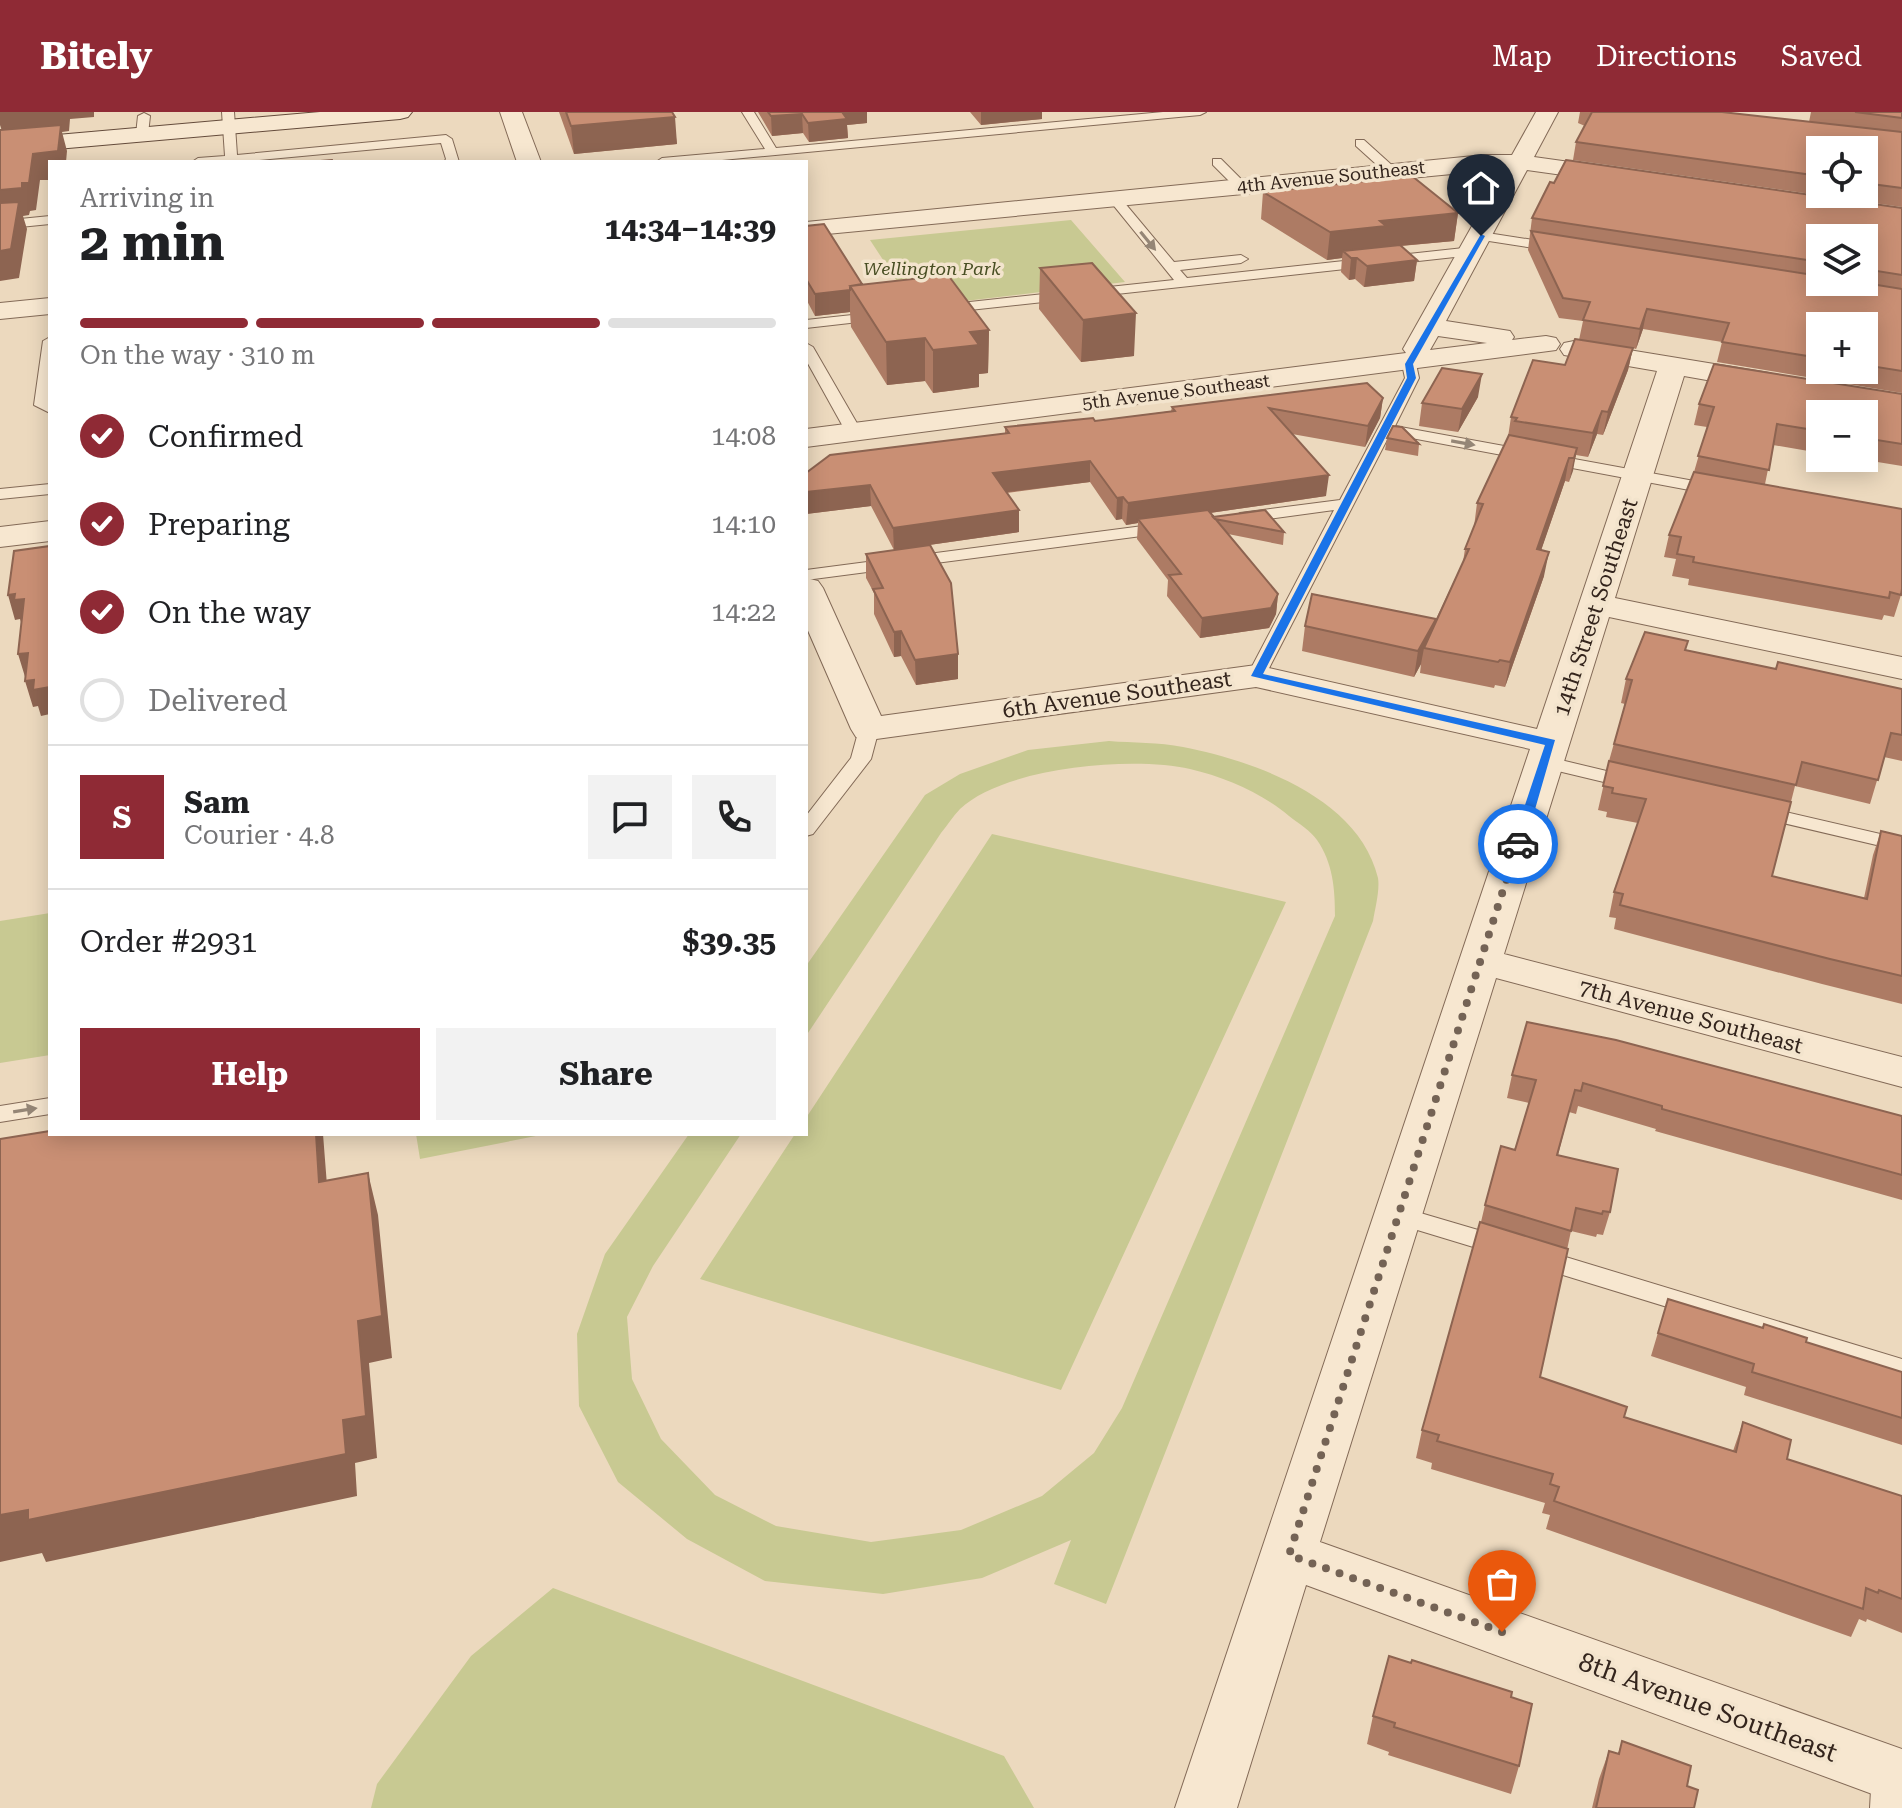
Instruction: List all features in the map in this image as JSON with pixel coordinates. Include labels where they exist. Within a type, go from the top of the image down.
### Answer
[{"type":"main road","points":[[0,147],[143,125],[400,112]]},
{"type":"street","points":[[511,112],[528,160]]},
{"type":"street","points":[[1409,364],[1547,112]]},
{"type":"street","name":"4th Avenue Southeast","points":[[808,229],[1484,162],[1520,162],[1641,179]]},
{"type":"street","points":[[0,311],[48,306]]},
{"type":"street","name":"5th Avenue Southeast","points":[[1430,327],[1797,387]]},
{"type":"street","name":"5th Avenue Southeast","points":[[808,438],[1409,364],[1546,344]]},
{"type":"street","name":"14th Street Southeast","points":[[1206,1808],[1673,366]]},
{"type":"street","points":[[0,537],[48,531]]},
{"type":"street","points":[[808,592],[869,729]]},
{"type":"street","points":[[1595,604],[1902,668]]},
{"type":"street","name":"6th Avenue Southeast","points":[[869,729],[1256,676],[1548,752]]},
{"type":"street","name":"7th Avenue Southeast","points":[[1481,961],[1902,1072]]},
{"type":"street","name":"8th Avenue Southeast","points":[[1289,1555],[1892,1786]]},
{"type":"lane","points":[[748,112],[773,152]]},
{"type":"lane","points":[[705,160],[752,158],[773,152],[926,142],[1172,118],[1200,112]]},
{"type":"lane","points":[[228,119],[231,158]]},
{"type":"lane","points":[[214,160],[446,139],[451,160]]},
{"type":"lane","points":[[1360,143],[1391,171]]},
{"type":"lane","points":[[1217,162],[1241,186]]},
{"type":"lane","points":[[1114,198],[1184,283]]},
{"type":"lane","points":[[0,225],[48,220]]},
{"type":"lane","points":[[933,310],[1184,283],[1477,244],[1573,251]]},
{"type":"lane","points":[[1169,267],[1241,259]]},
{"type":"lane","points":[[808,324],[901,314]]},
{"type":"lane","points":[[808,351],[854,432]]},
{"type":"lane","points":[[48,357],[42,405],[48,407]]},
{"type":"lane","points":[[1256,676],[1387,429],[1412,378],[1409,364]]},
{"type":"lane","points":[[1387,429],[1736,494]]},
{"type":"lane","points":[[0,494],[48,489]]},
{"type":"lane","points":[[1219,521],[1346,504]]},
{"type":"lane","points":[[808,575],[1188,525]]},
{"type":"lane","points":[[808,827],[861,759],[869,729]]},
{"type":"lane","points":[[1548,752],[1650,787]]},
{"type":"lane","points":[[808,807],[827,803]]},
{"type":"lane","points":[[1739,807],[1902,845]]},
{"type":"lane","points":[[0,1114],[48,1106]]},
{"type":"lane","points":[[1400,1216],[1902,1369]]},
{"type":"green space","name":"Wellington Park","points":[[1071,220],[1125,282],[914,307],[870,240]]},
{"type":"green space","points":[[1109,741],[1165,744],[1241,762],[1300,788],[1327,805],[1350,826],[1367,850],[1378,878],[1373,921],[1106,1604],[1054,1584],[1071,1540],[982,1578],[883,1594],[765,1581],[687,1539],[618,1482],[579,1406],[577,1334],[605,1254],[688,1136],[740,1136],[653,1266],[627,1317],[632,1379],[661,1439],[715,1495],[776,1526],[871,1542],[961,1530],[1042,1496],[1094,1453],[1122,1408],[1335,916],[1332,876],[1317,840],[1267,800],[1230,781],[1165,765],[1103,765],[1037,774],[980,795],[957,812],[808,1033],[808,963],[925,795],[960,774],[1028,750]]},
{"type":"green space","points":[[992,834],[1286,902],[1061,1390],[700,1279],[794,1136],[808,1136],[808,1115]]},
{"type":"green space","points":[[48,913],[48,1055],[0,1063],[0,921]]},
{"type":"green space","points":[[416,1136],[536,1136],[420,1159]]},
{"type":"green space","points":[[553,1588],[1004,1756],[1034,1808],[371,1808],[377,1784],[471,1656]]},
{"type":"building","points":[[566,112],[672,112],[675,117],[571,126]]},
{"type":"building","points":[[768,112],[842,112],[847,119],[808,123],[802,114],[771,116]]},
{"type":"building","points":[[1592,112],[1722,112],[1902,132],[1902,188],[1878,185],[1878,136],[1806,136],[1806,174],[1576,142]]},
{"type":"building","points":[[1855,112],[1902,112],[1902,118]]},
{"type":"building","points":[[61,125],[58,151],[33,154],[29,183],[22,183],[22,188],[0,190],[0,130]]},
{"type":"building","points":[[1566,160],[1806,194],[1806,208],[1878,208],[1878,205],[1902,208],[1902,275],[1878,271],[1878,224],[1806,224],[1806,260],[1532,218],[1550,182],[1554,183]]},
{"type":"building","points":[[1412,176],[1458,213],[1380,221],[1386,226],[1330,232],[1263,192]]},
{"type":"building","points":[[19,202],[11,249],[0,251],[0,203]]},
{"type":"building","points":[[824,224],[862,284],[850,286],[850,290],[815,294],[808,282],[808,226]]},
{"type":"building","points":[[1531,231],[1806,274],[1806,296],[1878,296],[1878,285],[1902,289],[1902,371],[1878,367],[1878,312],[1806,312],[1806,356],[1722,342],[1729,323],[1647,309],[1640,329],[1583,320],[1590,302],[1563,298]]},
{"type":"building","points":[[1400,245],[1417,260],[1367,266],[1343,251]]},
{"type":"building","points":[[1092,263],[1136,313],[1083,320],[1040,268]]},
{"type":"building","points":[[948,275],[989,330],[970,332],[979,345],[933,350],[925,338],[886,342],[850,286]]},
{"type":"building","points":[[1575,339],[1633,348],[1608,412],[1602,411],[1593,433],[1515,421],[1517,418],[1511,417],[1533,360],[1565,365]]},
{"type":"building","points":[[1714,364],[1806,379],[1806,384],[1839,384],[1902,394],[1902,444],[1878,440],[1878,400],[1806,400],[1806,429],[1777,424],[1769,470],[1698,456],[1714,407],[1699,404]]},
{"type":"building","points":[[1442,368],[1482,374],[1462,409],[1422,403]]},
{"type":"building","points":[[1367,383],[1383,398],[1368,426],[1269,408],[1329,475],[1128,503],[1123,497],[1117,498],[1090,461],[993,473],[1019,510],[893,528],[870,485],[808,492],[808,472],[830,455],[1009,433],[1005,427],[1093,418],[1095,421],[1175,411],[1172,407]]},
{"type":"building","points":[[1393,426],[1402,427],[1419,444],[1387,438]]},
{"type":"building","points":[[1509,435],[1577,448],[1574,458],[1569,458],[1537,549],[1549,552],[1510,662],[1424,648],[1469,549],[1465,549],[1483,504],[1477,503]]},
{"type":"building","points":[[1694,472],[1902,509],[1901,595],[1890,592],[1889,598],[1693,562],[1694,557],[1677,554],[1681,537],[1669,535]]},
{"type":"building","points":[[1208,510],[1278,594],[1271,608],[1202,618],[1169,575],[1181,574],[1138,519]]},
{"type":"building","points":[[1265,510],[1284,532],[1213,517]]},
{"type":"building","points":[[930,545],[951,583],[958,654],[915,660],[901,631],[894,632],[873,589],[883,588],[866,554]]},
{"type":"building","points":[[48,546],[48,687],[33,690],[34,680],[25,681],[28,653],[18,654],[24,599],[14,600],[15,594],[8,595],[14,551]]},
{"type":"building","points":[[1312,594],[1436,619],[1418,651],[1305,626]]},
{"type":"building","points":[[1645,632],[1688,641],[1685,650],[1776,669],[1778,662],[1902,689],[1902,735],[1891,733],[1878,780],[1802,762],[1796,785],[1614,744],[1632,680],[1626,679]]},
{"type":"building","points":[[1609,761],[1791,802],[1772,876],[1867,899],[1881,831],[1902,836],[1902,976],[1620,905],[1623,894],[1614,892],[1646,799],[1612,793],[1613,788],[1603,786]]},
{"type":"building","points":[[1527,1022],[1616,1040],[1902,1116],[1902,1175],[1662,1109],[1662,1106],[1583,1083],[1581,1091],[1575,1090],[1557,1155],[1618,1169],[1610,1212],[1603,1211],[1602,1214],[1576,1208],[1571,1231],[1485,1205],[1501,1146],[1515,1150],[1536,1080],[1512,1075]]},
{"type":"building","points":[[48,1131],[48,1136],[316,1136],[319,1182],[368,1173],[382,1316],[358,1321],[366,1416],[343,1420],[346,1454],[28,1520],[28,1510],[0,1515],[0,1139]]},
{"type":"building","points":[[1480,1222],[1568,1249],[1540,1377],[1627,1407],[1624,1417],[1736,1452],[1743,1422],[1791,1440],[1787,1459],[1902,1496],[1902,1599],[1866,1588],[1863,1609],[1554,1501],[1559,1487],[1550,1484],[1553,1474],[1437,1441],[1439,1435],[1422,1430]]},
{"type":"building","points":[[1668,1299],[1763,1328],[1764,1324],[1807,1338],[1806,1342],[1902,1372],[1902,1418],[1752,1372],[1754,1364],[1658,1333]]},
{"type":"building","points":[[1389,1656],[1411,1663],[1412,1660],[1512,1692],[1511,1697],[1532,1704],[1519,1766],[1394,1727],[1395,1723],[1373,1716]]},
{"type":"building","points":[[1622,1741],[1691,1766],[1687,1786],[1698,1790],[1694,1808],[1596,1808],[1609,1751],[1619,1754]]},
{"type":"way so far","points":[[1502,1632],[1289,1555],[1518,844]]},
{"type":"route","points":[[1481,236],[1409,364],[1412,378],[1387,429],[1256,676],[1551,743],[1518,844]]}]
